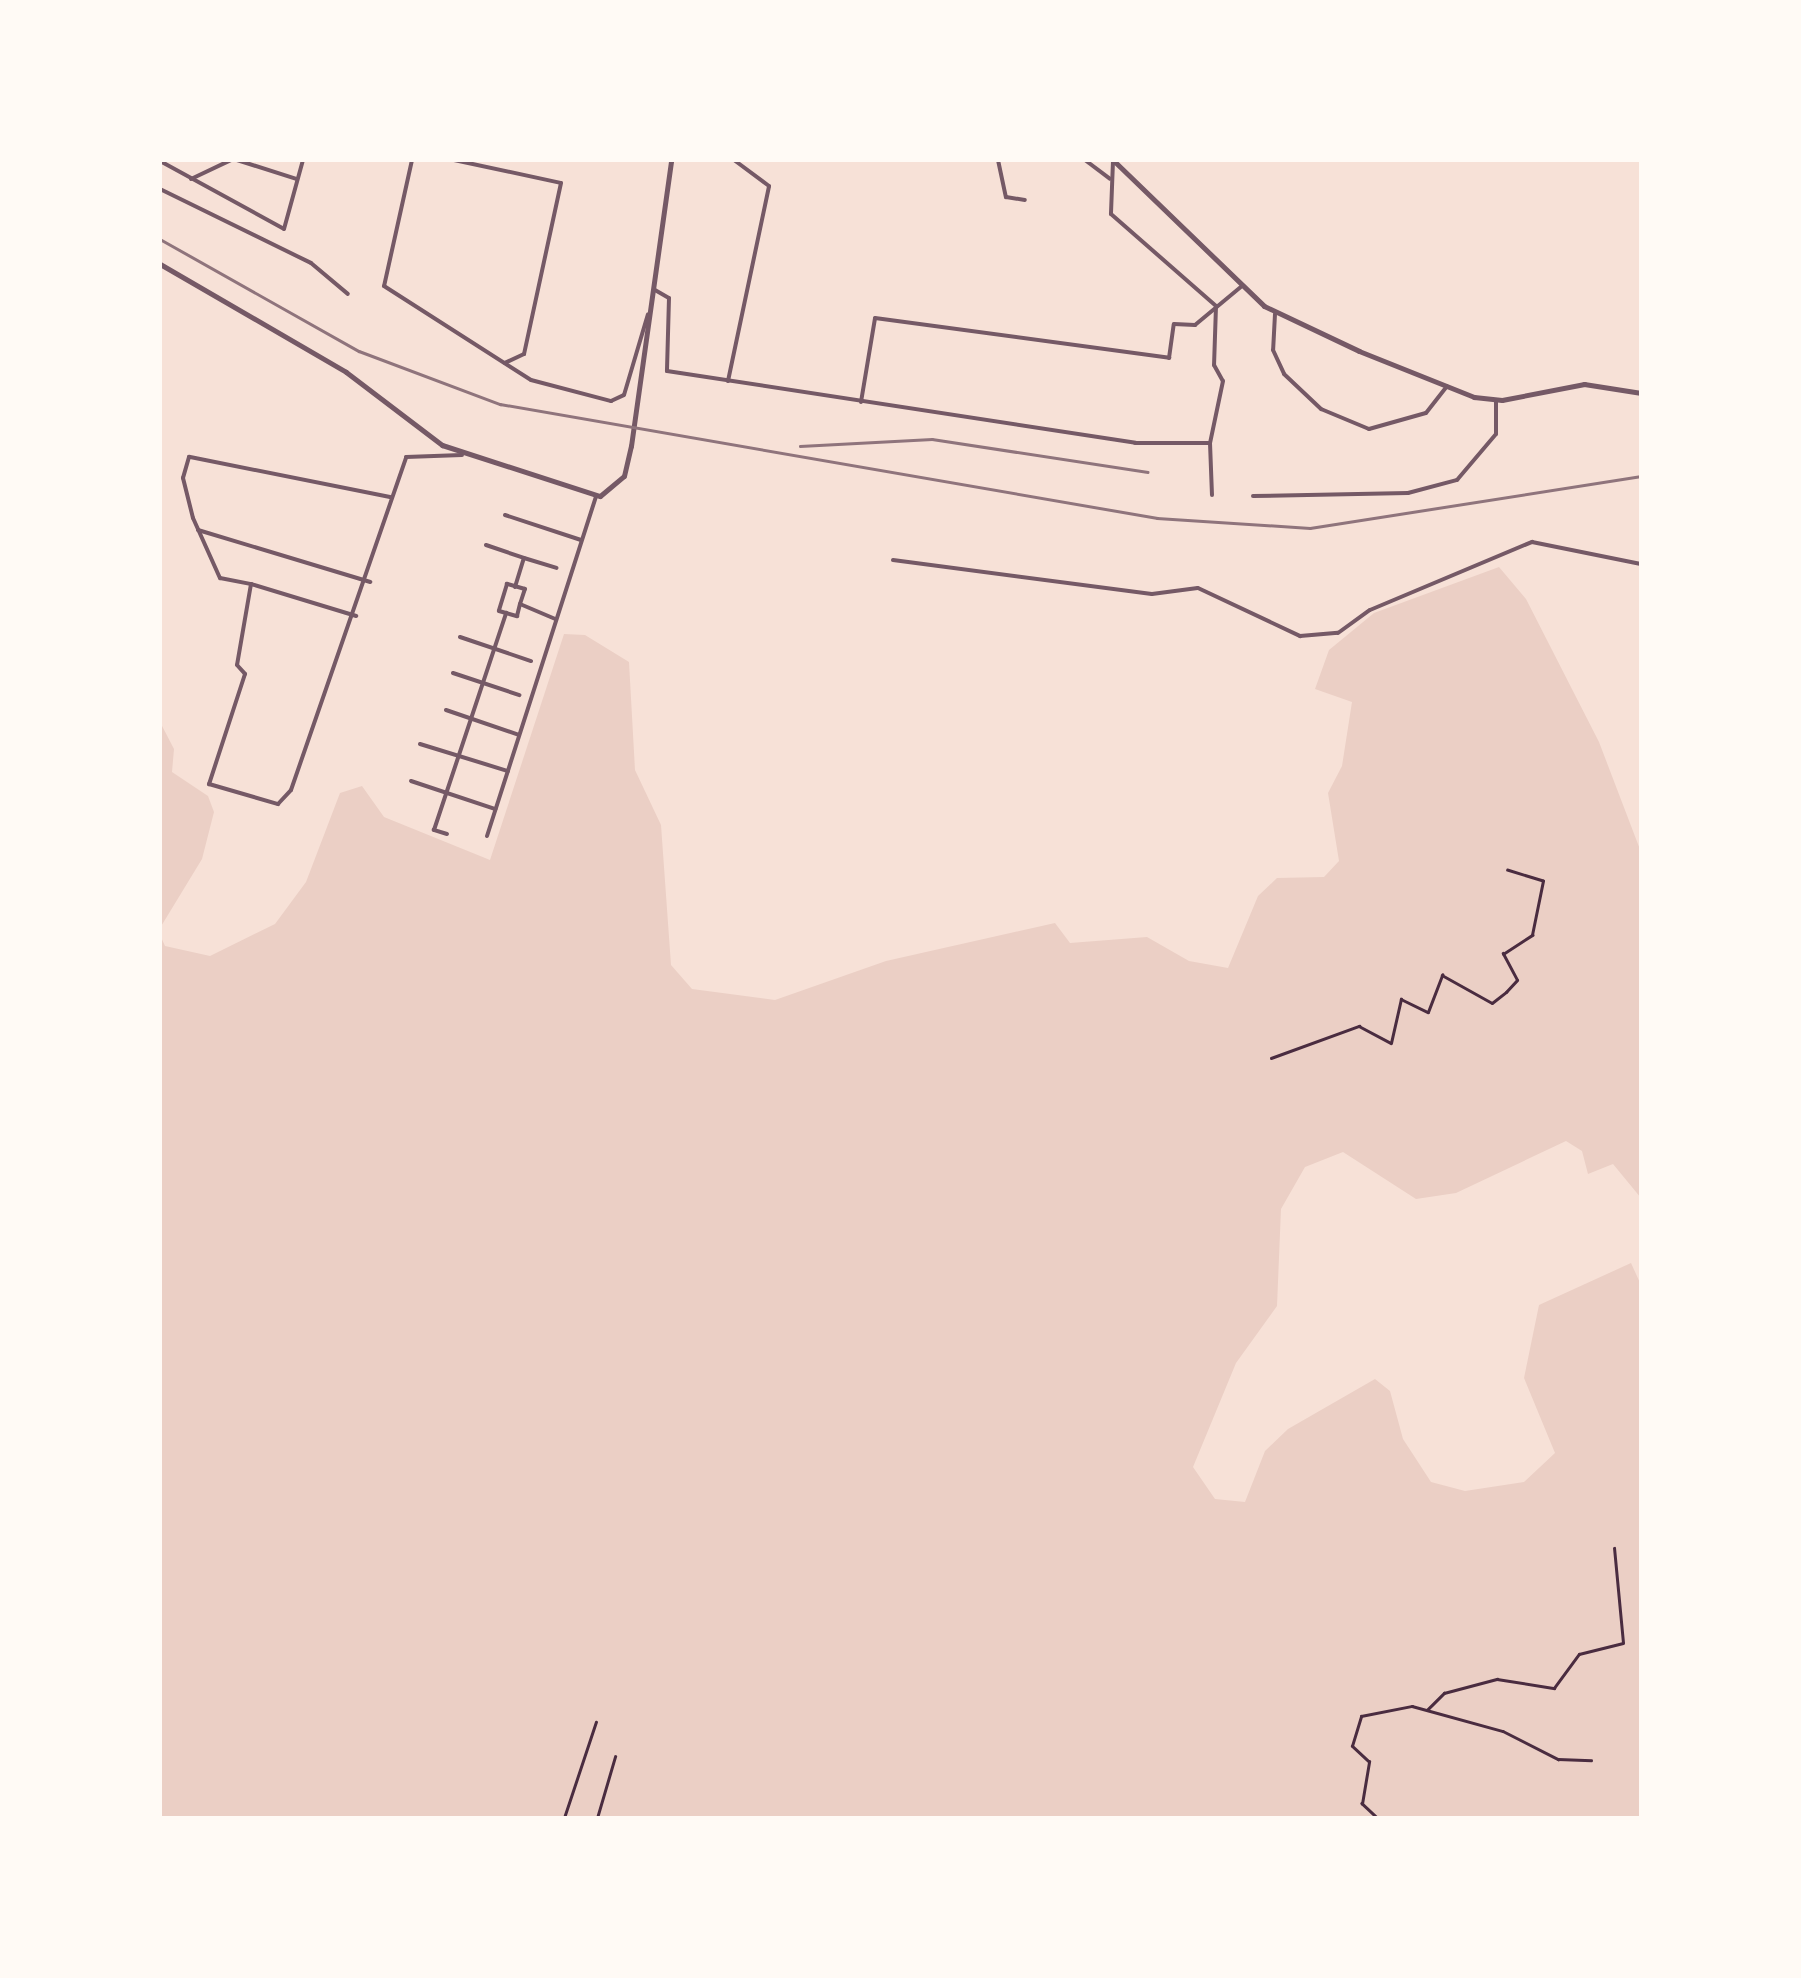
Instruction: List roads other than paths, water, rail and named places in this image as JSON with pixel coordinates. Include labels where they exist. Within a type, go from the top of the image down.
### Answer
[{"type":"street","points":[[191,179],[234,160],[298,179]]},
{"type":"street","points":[[160,162],[284,229],[303,160]]},
{"type":"street","points":[[412,160],[382,282],[531,380],[620,400],[642,319],[652,312]]},
{"type":"street","points":[[454,160],[561,183],[524,354],[506,363]]},
{"type":"street","points":[[487,836],[596,496],[624,476],[656,290],[670,160]]},
{"type":"street","points":[[728,381],[769,186],[734,160]]},
{"type":"street","points":[[998,160],[1006,198],[1025,200]]},
{"type":"street","points":[[1085,160],[1110,179]]},
{"type":"street","points":[[1113,160],[1111,214],[1216,306]]},
{"type":"street","points":[[1113,160],[1275,314],[1447,386],[1496,400],[1584,384],[1641,393]]},
{"type":"street","points":[[160,189],[312,264],[348,294]]},
{"type":"street","points":[[160,264],[346,372],[462,455],[596,496]]},
{"type":"street","points":[[861,402],[875,318],[1169,358],[1174,324],[1195,324],[1242,286]]},
{"type":"street","points":[[656,290],[669,298],[667,371],[1134,443],[1210,443]]},
{"type":"street","points":[[1212,495],[1210,443],[1223,381],[1214,366],[1216,306]]},
{"type":"street","points":[[1275,314],[1273,350],[1284,374],[1321,408],[1369,429],[1426,412],[1447,386]]},
{"type":"street","points":[[1254,496],[1408,493],[1457,480],[1496,434],[1496,400]]},
{"type":"street","points":[[251,584],[236,665],[245,674],[209,784],[278,804],[291,790],[358,616],[390,497],[406,457],[462,455]]},
{"type":"street","points":[[358,616],[220,578],[198,530],[183,478],[189,457],[390,497]]},
{"type":"street","points":[[504,515],[581,540]]},
{"type":"street","points":[[198,530],[370,582]]},
{"type":"street","points":[[892,560],[1152,594],[1198,588],[1300,636],[1338,633],[1370,610],[1532,542],[1641,564]]},
{"type":"street","points":[[486,545],[556,568]]},
{"type":"street","points":[[515,586],[524,558]]},
{"type":"street","points":[[506,584],[515,586],[525,590],[517,616],[499,611],[506,584]]},
{"type":"street","points":[[520,604],[556,618]]},
{"type":"street","points":[[447,834],[434,830],[506,613]]},
{"type":"street","points":[[460,637],[531,660]]},
{"type":"street","points":[[454,673],[519,695]]},
{"type":"street","points":[[446,710],[519,735]]},
{"type":"street","points":[[420,744],[508,771]]},
{"type":"street","points":[[411,781],[496,809]]},
{"type":"railway","points":[[160,239],[359,351],[500,404],[1157,518],[1310,528],[1641,476]]},
{"type":"railway","points":[[800,446],[932,439],[1147,472]]}]
